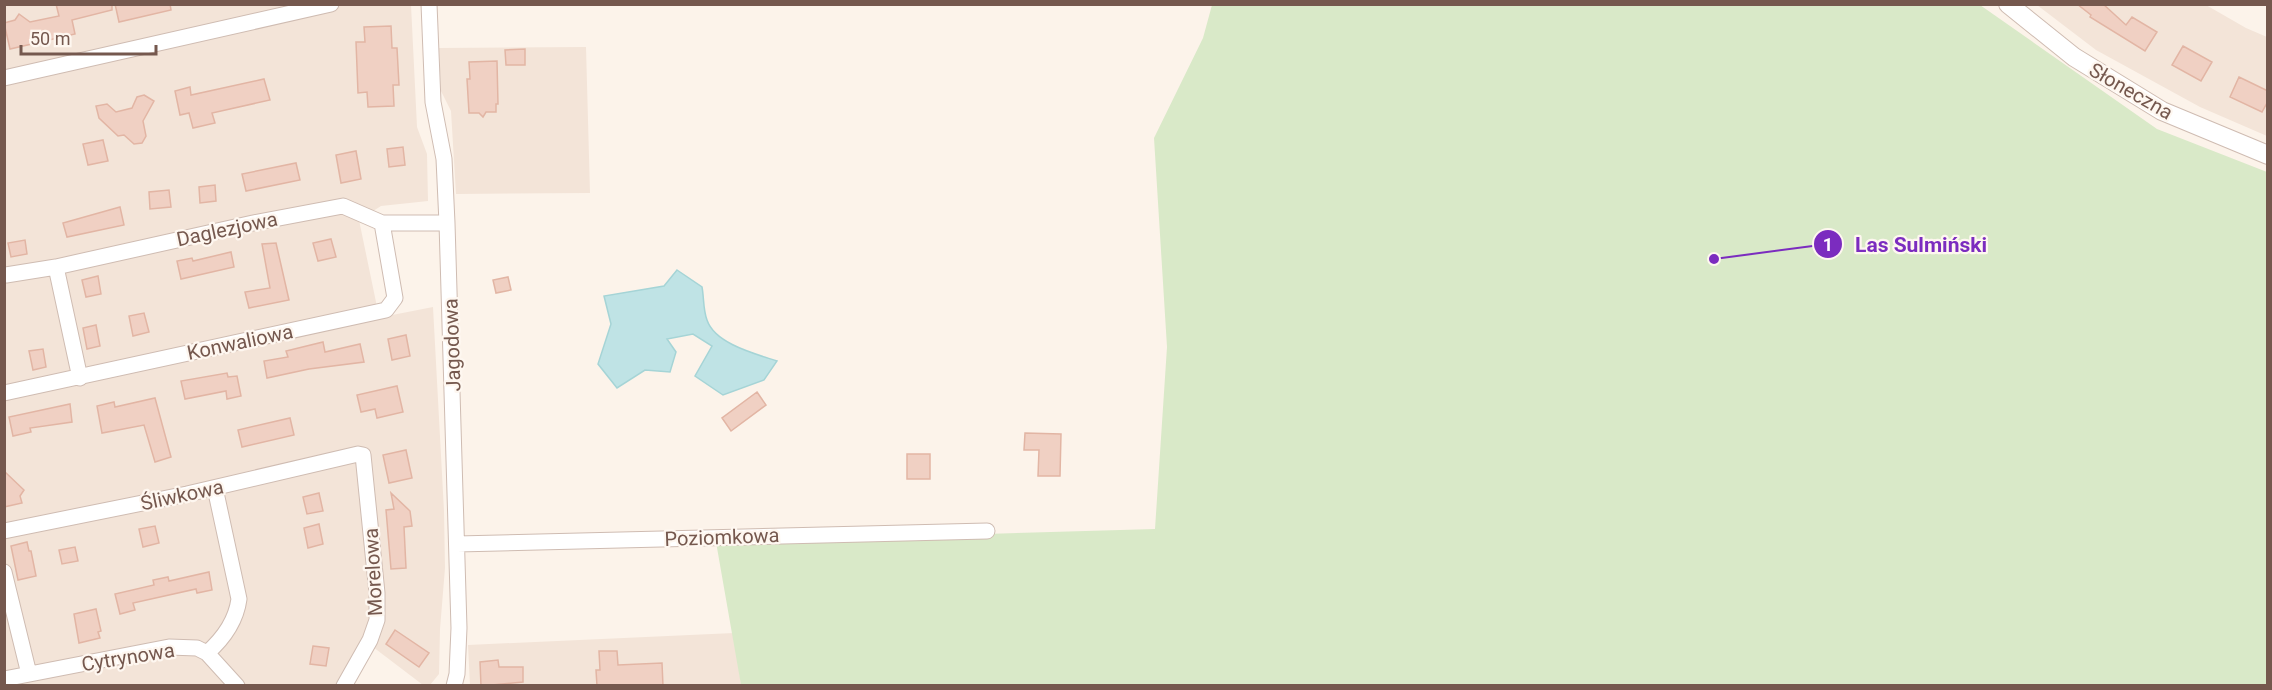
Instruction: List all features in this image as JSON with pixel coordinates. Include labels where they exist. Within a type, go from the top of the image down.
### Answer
[{"type":"street","points":[[4,78],[331,4]]},
{"type":"street","name":"Jagodowa","points":[[429,4],[432,102],[444,159],[447,223],[459,627],[457,674],[454,686]]},
{"type":"street","name":"Słoneczna","points":[[2008,4],[2073,57],[2162,111],[2268,155]]},
{"type":"street","name":"Daglezjowa","points":[[6,275],[56,267],[253,223],[343,206],[382,223],[447,223]]},
{"type":"street","name":"Konwaliowa","points":[[4,393],[386,310],[395,298],[382,223]]},
{"type":"street","points":[[56,267],[80,378]]},
{"type":"street","name":"Śliwkowa","points":[[4,531],[215,488],[358,454]]},
{"type":"street","name":"Morelowa","points":[[344,686],[370,640],[377,620],[377,593],[364,458],[363,455],[358,454]]},
{"type":"street","points":[[215,488],[239,598],[237,614],[225,633],[207,653],[237,686]]},
{"type":"street","name":"Poziomkowa","points":[[457,544],[987,531]]},
{"type":"street","points":[[4,572],[29,674]]},
{"type":"street","name":"Cytrynowa","points":[[4,679],[169,647],[197,648],[207,653]]},
{"type":"shaded area","points":[[4,5],[411,5],[417,127],[427,154],[428,201],[381,206],[359,220],[376,302],[377,318],[433,307],[445,568],[439,674],[430,685],[423,685],[373,647],[338,685],[5,685]]},
{"type":"shaded area","points":[[2037,5],[2206,5],[2267,37],[2267,136],[2200,107],[2096,50]]},
{"type":"shaded area","points":[[586,47],[590,193],[456,194],[451,111],[441,91],[439,48]]},
{"type":"shaded area","points":[[734,633],[741,685],[470,685],[468,645]]},
{"type":"green space","points":[[1212,5],[1980,5],[2157,129],[2267,172],[2267,685],[741,685],[716,542],[1155,529],[1167,347],[1154,138],[1203,38]]},
{"type":"water","points":[[677,270],[702,287],[707,320],[718,336],[737,347],[777,361],[764,380],[723,395],[695,376],[712,346],[693,334],[667,339],[676,352],[670,372],[645,370],[617,388],[598,364],[611,324],[604,296],[664,286]]},
{"type":"building","points":[[56,4],[112,4],[112,10],[72,20],[75,34],[10,49],[4,23],[15,20],[19,14],[30,22],[59,16]]},
{"type":"building","points":[[115,4],[170,4],[171,10],[119,22]]},
{"type":"building","points":[[2077,4],[2103,4],[2126,25],[2132,17],[2157,32],[2145,51],[2090,17],[2091,15]]},
{"type":"building","points":[[391,26],[392,48],[397,48],[399,85],[393,85],[394,106],[368,107],[367,92],[358,93],[356,42],[365,42],[364,27]]},
{"type":"building","points":[[2183,46],[2212,62],[2201,81],[2172,65]]},
{"type":"building","points":[[525,49],[525,65],[506,65],[505,50]]},
{"type":"building","points":[[497,61],[498,104],[496,104],[496,112],[486,112],[483,117],[479,113],[469,113],[467,79],[470,79],[469,62]]},
{"type":"building","points":[[2239,77],[2268,91],[2268,101],[2262,112],[2230,97]]},
{"type":"building","points":[[264,79],[270,100],[212,113],[215,123],[193,128],[189,113],[180,115],[175,91],[190,87],[191,95]]},
{"type":"building","points":[[144,95],[154,101],[143,121],[146,136],[142,143],[134,144],[124,135],[118,136],[99,118],[96,106],[107,104],[116,112],[132,108],[137,97]]},
{"type":"building","points":[[103,140],[108,161],[88,165],[83,144]]},
{"type":"building","points":[[403,147],[405,165],[389,167],[387,149]]},
{"type":"building","points":[[356,151],[361,179],[341,183],[336,155]]},
{"type":"building","points":[[296,163],[300,180],[246,191],[242,174]]},
{"type":"building","points":[[215,185],[216,201],[200,203],[199,187]]},
{"type":"building","points":[[169,190],[171,207],[150,209],[149,192]]},
{"type":"building","points":[[120,207],[124,225],[67,237],[63,223]]},
{"type":"building","points":[[331,239],[336,257],[318,261],[313,243]]},
{"type":"building","points":[[25,240],[27,254],[11,257],[8,243]]},
{"type":"building","points":[[276,243],[289,300],[249,308],[245,292],[270,288],[262,244]]},
{"type":"building","points":[[231,252],[234,267],[181,279],[177,261],[192,258],[193,261]]},
{"type":"building","points":[[98,276],[101,294],[86,297],[82,280]]},
{"type":"building","points":[[508,277],[511,290],[496,293],[493,280]]},
{"type":"building","points":[[144,313],[149,332],[133,336],[129,316]]},
{"type":"building","points":[[96,325],[100,346],[87,349],[83,328]]},
{"type":"building","points":[[406,335],[410,356],[392,360],[388,339]]},
{"type":"building","points":[[323,342],[325,352],[360,344],[364,362],[309,369],[267,378],[264,361],[288,357],[286,351]]},
{"type":"building","points":[[43,349],[46,367],[33,370],[29,351]]},
{"type":"building","points":[[227,373],[228,377],[237,376],[241,396],[227,399],[226,391],[185,399],[181,381]]},
{"type":"building","points":[[397,386],[403,412],[377,418],[375,409],[361,412],[357,395]]},
{"type":"building","points":[[757,392],[766,405],[731,431],[722,418]]},
{"type":"building","points":[[155,398],[171,457],[155,462],[144,425],[102,433],[97,406],[114,402],[115,407]]},
{"type":"building","points":[[70,404],[72,422],[30,428],[31,432],[13,436],[9,417]]},
{"type":"building","points":[[290,418],[294,435],[242,447],[238,430]]},
{"type":"building","points":[[1025,433],[1061,434],[1060,476],[1038,476],[1039,450],[1024,450]]},
{"type":"building","points":[[406,450],[412,478],[389,483],[383,455]]},
{"type":"building","points":[[907,454],[930,454],[930,479],[907,479]]},
{"type":"building","points":[[4,471],[24,490],[20,496],[22,503],[4,507]]},
{"type":"building","points":[[319,493],[323,511],[307,514],[303,497]]},
{"type":"building","points":[[391,493],[410,511],[412,526],[404,527],[406,568],[391,569],[386,510],[394,509]]},
{"type":"building","points":[[319,524],[323,544],[308,548],[304,528]]},
{"type":"building","points":[[155,526],[159,543],[143,547],[139,529]]},
{"type":"building","points":[[27,542],[36,576],[18,580],[11,546]]},
{"type":"building","points":[[75,547],[78,561],[62,564],[59,550]]},
{"type":"building","points":[[209,572],[212,590],[197,593],[196,589],[133,603],[135,610],[120,614],[115,594],[154,585],[153,580],[168,577],[169,581]]},
{"type":"building","points":[[96,609],[101,631],[98,632],[100,638],[79,643],[74,614]]},
{"type":"building","points":[[395,630],[429,653],[419,667],[386,644]]},
{"type":"building","points":[[313,646],[329,648],[326,666],[310,664]]},
{"type":"building","points":[[599,651],[617,651],[618,665],[662,663],[663,686],[597,686],[596,670],[600,670]]},
{"type":"building","points":[[498,660],[499,667],[523,667],[523,682],[481,686],[480,662]]},
{"type":"place","name":"Las Sulmiński","points":[[1714,259]]}]
